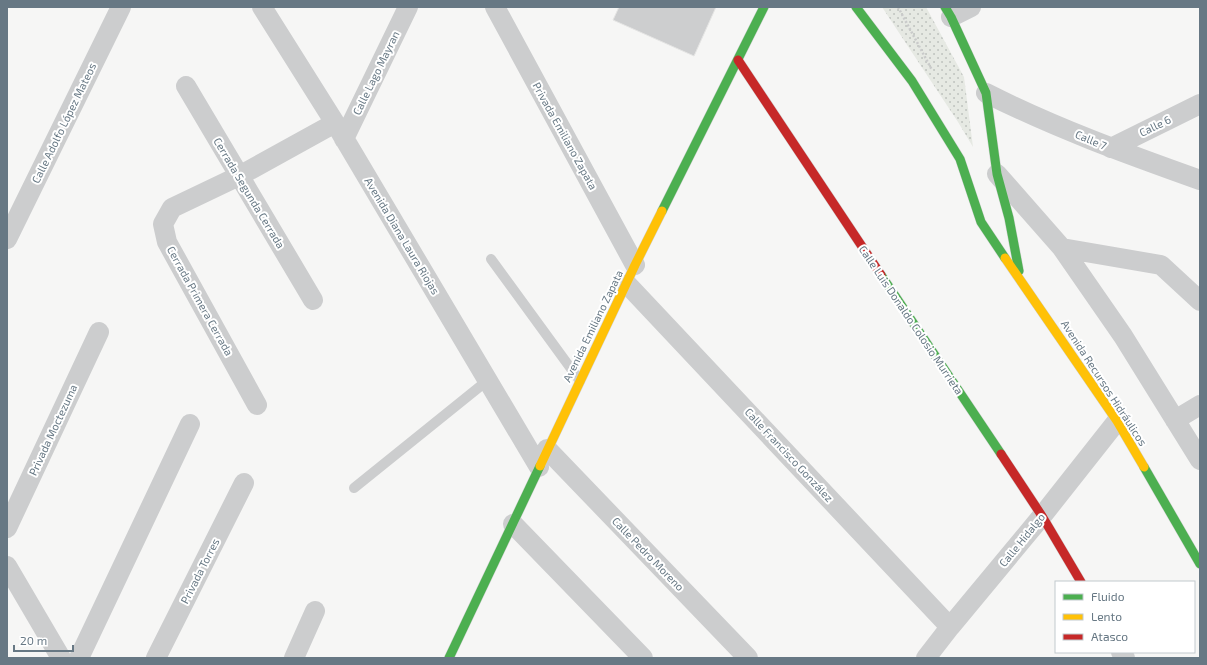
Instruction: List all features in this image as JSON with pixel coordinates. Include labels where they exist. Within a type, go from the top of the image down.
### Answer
[{"type":"street","name":"Calle Adolfo López Mateos","points":[[7,239],[122,7]]},
{"type":"street","name":"Avenida Diana Laura Riojas","points":[[262,7],[339,131],[488,380],[543,458]]},
{"type":"street","name":"Calle Lago Mayran","points":[[339,131],[408,7]]},
{"type":"street","name":"Privada Emiliano Zapata","points":[[495,7],[635,265]]},
{"type":"street","name":"Avenida Emiliano Zapata","points":[[449,658],[635,265],[764,7]]},
{"type":"street","name":"Avenida Recursos Hidráulicos","points":[[856,7],[912,81],[960,159],[981,222],[1117,421],[1200,562]]},
{"type":"street","points":[[948,12],[971,7]]},
{"type":"street","name":"Avenida Recursos Hidráulicos","points":[[948,12],[986,93],[997,174],[1009,218],[1021,280]]},
{"type":"street","name":"Calle Luis Donaldo Colosio Murrieta","points":[[738,60],[1042,516],[1080,581]]},
{"type":"street","name":"Cerrada Segunda Cerrada","points":[[186,86],[313,300]]},
{"type":"street","name":"Calle 7","points":[[986,93],[1019,110],[1111,148],[1200,180]]},
{"type":"street","name":"Calle 6","points":[[1111,148],[1200,104]]},
{"type":"street","name":"Cerrada Primera Cerrada","points":[[257,405],[167,242],[163,224],[172,208],[339,131]]},
{"type":"street","points":[[997,174],[1062,248],[1123,336],[1200,460]]},
{"type":"street","points":[[1062,248],[1161,265],[1200,301]]},
{"type":"street","name":"Calle Francisco González","points":[[627,284],[950,627]]},
{"type":"street","name":"Privada Moctezuma","points":[[7,528],[99,332]]},
{"type":"street","points":[[1175,420],[1200,405]]},
{"type":"street","name":"Calle Hidalgo","points":[[926,658],[1042,516],[1117,421]]},
{"type":"street","points":[[80,658],[190,424]]},
{"type":"street","name":"Calle Pedro Moreno","points":[[543,458],[748,658]]},
{"type":"street","name":"Privada Torres","points":[[156,658],[244,484]]},
{"type":"street","points":[[513,524],[643,658]]},
{"type":"street","points":[[7,566],[61,658]]},
{"type":"street","points":[[294,658],[315,612]]},
{"type":"lane","points":[[491,259],[580,381]]},
{"type":"lane","points":[[354,488],[488,380]]},
{"type":"shaded area","points":[[882,7],[926,7],[964,77],[973,147],[958,122]]},
{"type":"building","points":[[619,7],[716,7],[694,56],[613,20]]},
{"type":"traffic: fast","points":[[662,211],[764,7]]},
{"type":"traffic: fast","points":[[856,7],[912,81],[960,159],[981,222],[1005,258]]},
{"type":"traffic: fast","points":[[945,7],[986,93],[997,174],[1009,218],[1019,271]]},
{"type":"traffic: fast","points":[[881,275],[1001,454]]},
{"type":"traffic: fast","points":[[449,658],[540,466]]},
{"type":"traffic: fast","points":[[1144,467],[1200,564]]},
{"type":"traffic: slow","points":[[540,466],[662,211]]},
{"type":"traffic: slow","points":[[1005,258],[1117,421],[1144,467]]},
{"type":"traffic: jam","points":[[738,60],[881,275]]},
{"type":"traffic: jam","points":[[1001,454],[1042,516],[1080,581]]}]
